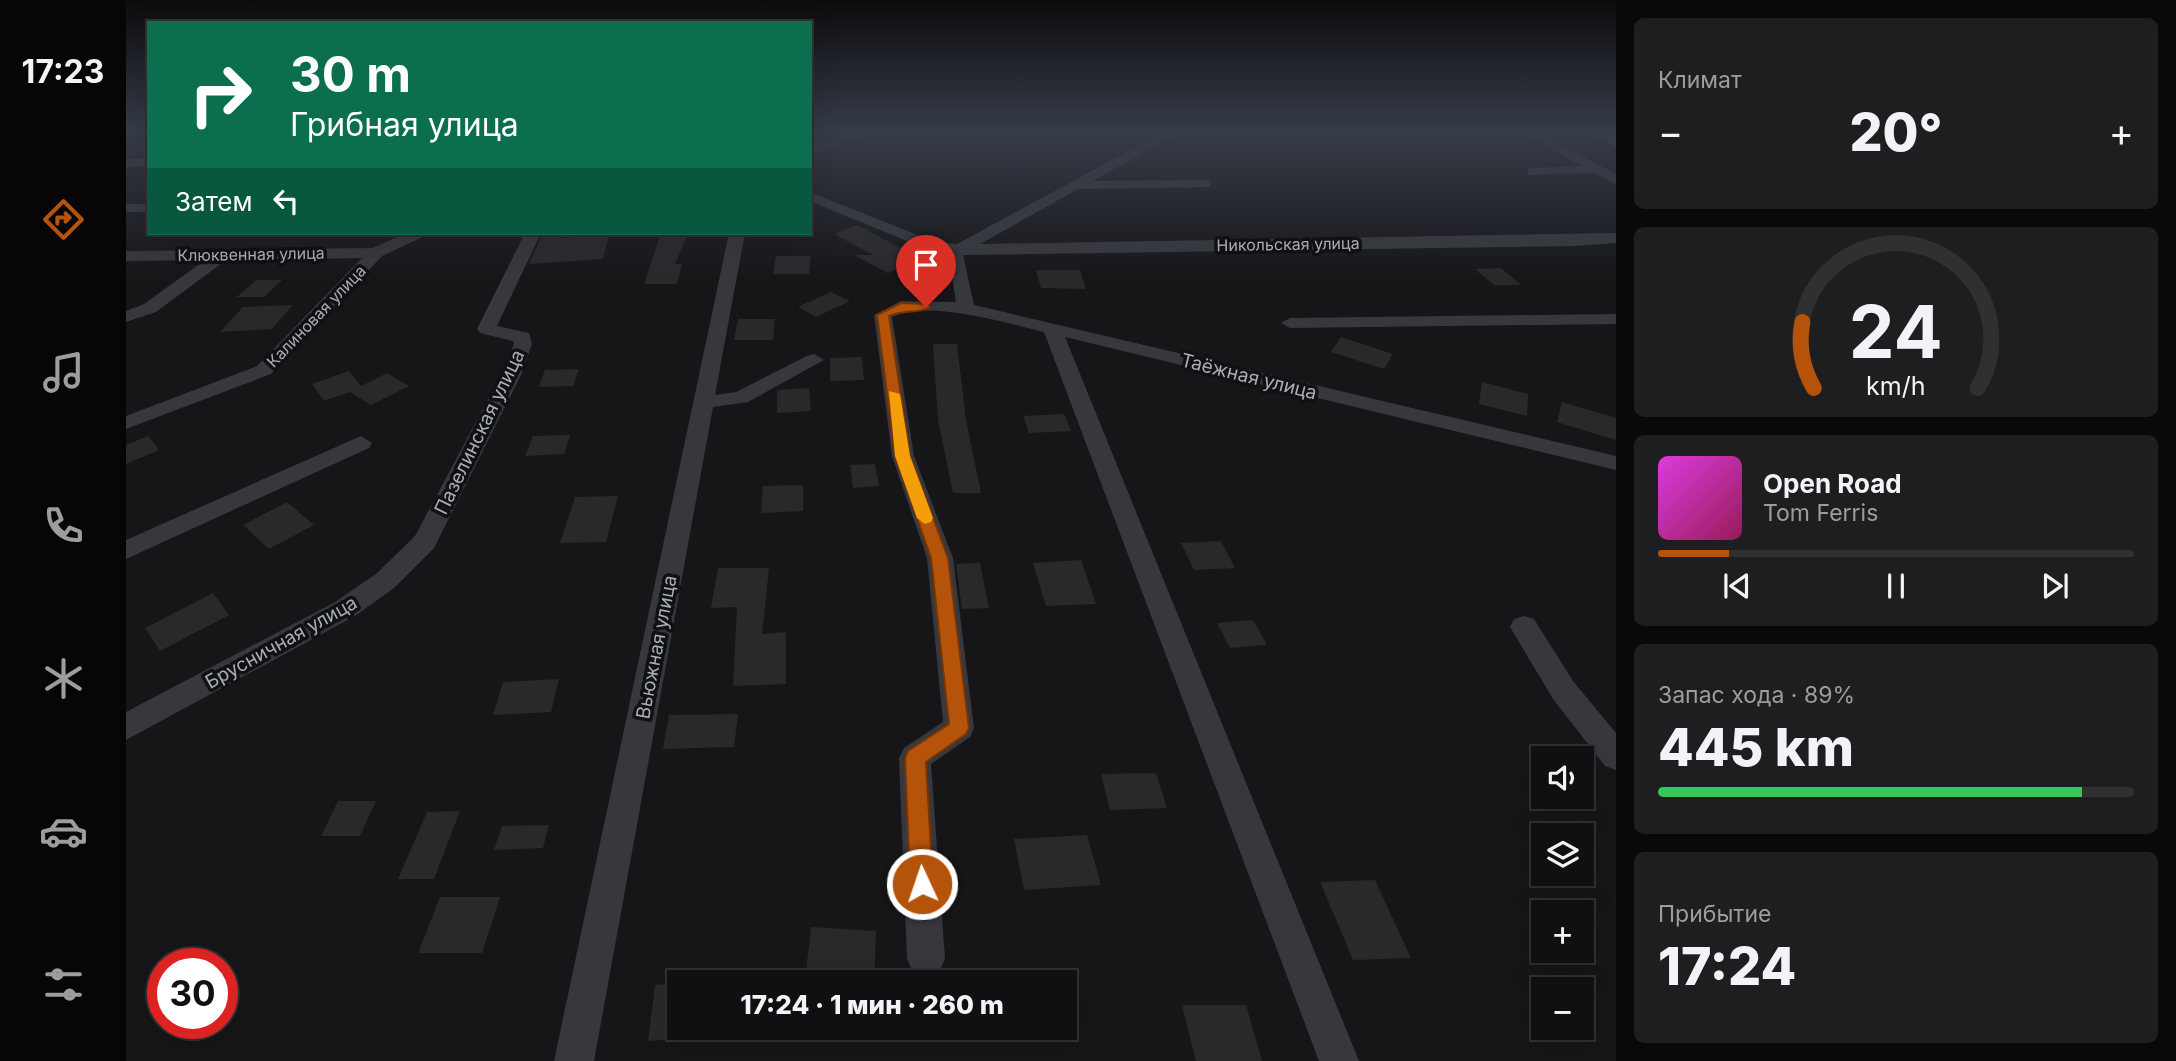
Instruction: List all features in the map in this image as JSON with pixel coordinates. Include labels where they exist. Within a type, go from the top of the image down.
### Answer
[{"type":"street","points":[[966,308],[956,254],[960,249],[1081,181]]},
{"type":"street","points":[[1073,185],[1206,184]]},
{"type":"street","name":"Никольская улица","points":[[812,197],[932,246],[960,249],[1574,241],[1616,237]]},
{"type":"street","points":[[126,208],[147,208]]},
{"type":"street","name":"Пазелинская улица","points":[[425,542],[511,375],[523,344],[522,337],[515,333],[486,329],[532,235]]},
{"type":"street","name":"Вьюжная улица","points":[[573,1061],[737,235]]},
{"type":"street","name":"Калиновая улица","points":[[126,423],[264,370],[376,253],[398,236]]},
{"type":"street","name":"Клюквенная улица","points":[[126,256],[376,253]]},
{"type":"street","points":[[126,317],[150,308],[223,254]]},
{"type":"street","name":"Таёжная улица","points":[[926,959],[915,758],[959,728],[940,558],[903,456],[883,315],[901,306],[966,308],[1051,326],[1616,463]]},
{"type":"street","points":[[1290,323],[1616,319]]},
{"type":"street","points":[[1051,326],[1339,1061]]},
{"type":"street","points":[[705,402],[741,398],[814,360]]},
{"type":"street","points":[[126,550],[361,443]]},
{"type":"street","name":"Брусничная улица","points":[[126,727],[345,609],[385,581],[425,542]]},
{"type":"street","points":[[1524,626],[1563,690],[1616,756]]},
{"type":"building","points":[[857,225],[914,255],[931,255],[888,273],[854,255],[873,255],[834,234]]},
{"type":"building","points":[[542,235],[561,235],[560,238],[609,235],[603,259],[529,264]]},
{"type":"building","points":[[660,235],[687,235],[675,264],[682,264],[677,284],[644,284]]},
{"type":"building","points":[[776,256],[811,256],[809,274],[773,274]]},
{"type":"building","points":[[1501,268],[1521,285],[1494,285],[1475,269]]},
{"type":"building","points":[[1036,270],[1080,270],[1086,289],[1041,288]]},
{"type":"building","points":[[256,280],[282,280],[264,297],[237,297]]},
{"type":"building","points":[[831,292],[850,301],[816,317],[798,307]]},
{"type":"building","points":[[293,305],[272,329],[220,332],[243,307]]},
{"type":"building","points":[[738,319],[775,319],[773,340],[734,340]]},
{"type":"building","points":[[1341,337],[1393,354],[1384,369],[1331,352]]},
{"type":"building","points":[[933,344],[957,344],[966,420],[981,493],[953,493],[938,420]]},
{"type":"building","points":[[862,357],[864,380],[830,381],[830,358]]},
{"type":"building","points":[[579,369],[573,386],[539,387],[545,370]]},
{"type":"building","points":[[349,371],[361,386],[387,373],[409,386],[371,405],[350,392],[324,401],[312,384]]},
{"type":"building","points":[[1482,382],[1528,394],[1527,416],[1479,404]]},
{"type":"building","points":[[809,388],[811,411],[777,413],[777,390]]},
{"type":"building","points":[[1562,402],[1616,418],[1616,440],[1557,422]]},
{"type":"building","points":[[1064,414],[1071,431],[1029,433],[1023,416]]},
{"type":"building","points":[[570,435],[564,454],[525,456],[533,436]]},
{"type":"building","points":[[148,436],[159,450],[126,464],[126,445]]},
{"type":"building","points":[[875,464],[879,486],[853,488],[850,465]]},
{"type":"building","points":[[803,485],[803,511],[761,513],[763,486]]},
{"type":"building","points":[[618,496],[606,542],[560,543],[575,497]]},
{"type":"building","points":[[287,502],[314,525],[269,549],[243,525]]},
{"type":"building","points":[[1221,541],[1235,568],[1194,570],[1181,543]]},
{"type":"building","points":[[1081,560],[1096,604],[1046,606],[1033,563]]},
{"type":"building","points":[[980,563],[989,608],[962,609],[956,564]]},
{"type":"building","points":[[718,568],[769,568],[762,634],[786,632],[786,684],[733,686],[737,607],[711,608]]},
{"type":"building","points":[[213,593],[229,615],[160,651],[145,628]]},
{"type":"building","points":[[1253,620],[1267,645],[1230,648],[1217,623]]},
{"type":"building","points":[[559,679],[551,712],[493,715],[503,682]]},
{"type":"building","points":[[738,714],[734,747],[663,749],[669,715]]},
{"type":"building","points":[[1156,773],[1167,808],[1110,810],[1101,774]]},
{"type":"building","points":[[338,801],[376,801],[360,836],[321,836]]},
{"type":"building","points":[[460,811],[434,879],[398,879],[427,812]]},
{"type":"building","points":[[549,825],[543,848],[494,850],[502,826]]},
{"type":"building","points":[[1087,835],[1101,885],[1024,890],[1014,839]]},
{"type":"building","points":[[1375,880],[1411,958],[1353,960],[1320,882]]},
{"type":"building","points":[[440,897],[500,897],[482,953],[418,953]]},
{"type":"building","points":[[811,927],[876,931],[874,970],[806,970]]},
{"type":"building","points":[[667,984],[667,1040],[648,1041],[655,985]]},
{"type":"building","points":[[1182,1005],[1246,1005],[1262,1061],[1196,1061]]},
{"type":"slow traffic","points":[[894,394],[903,456],[925,518]]},
{"type":"route","points":[[922,884],[915,758],[959,728],[940,558],[903,456],[883,315],[901,306],[926,307]]}]
